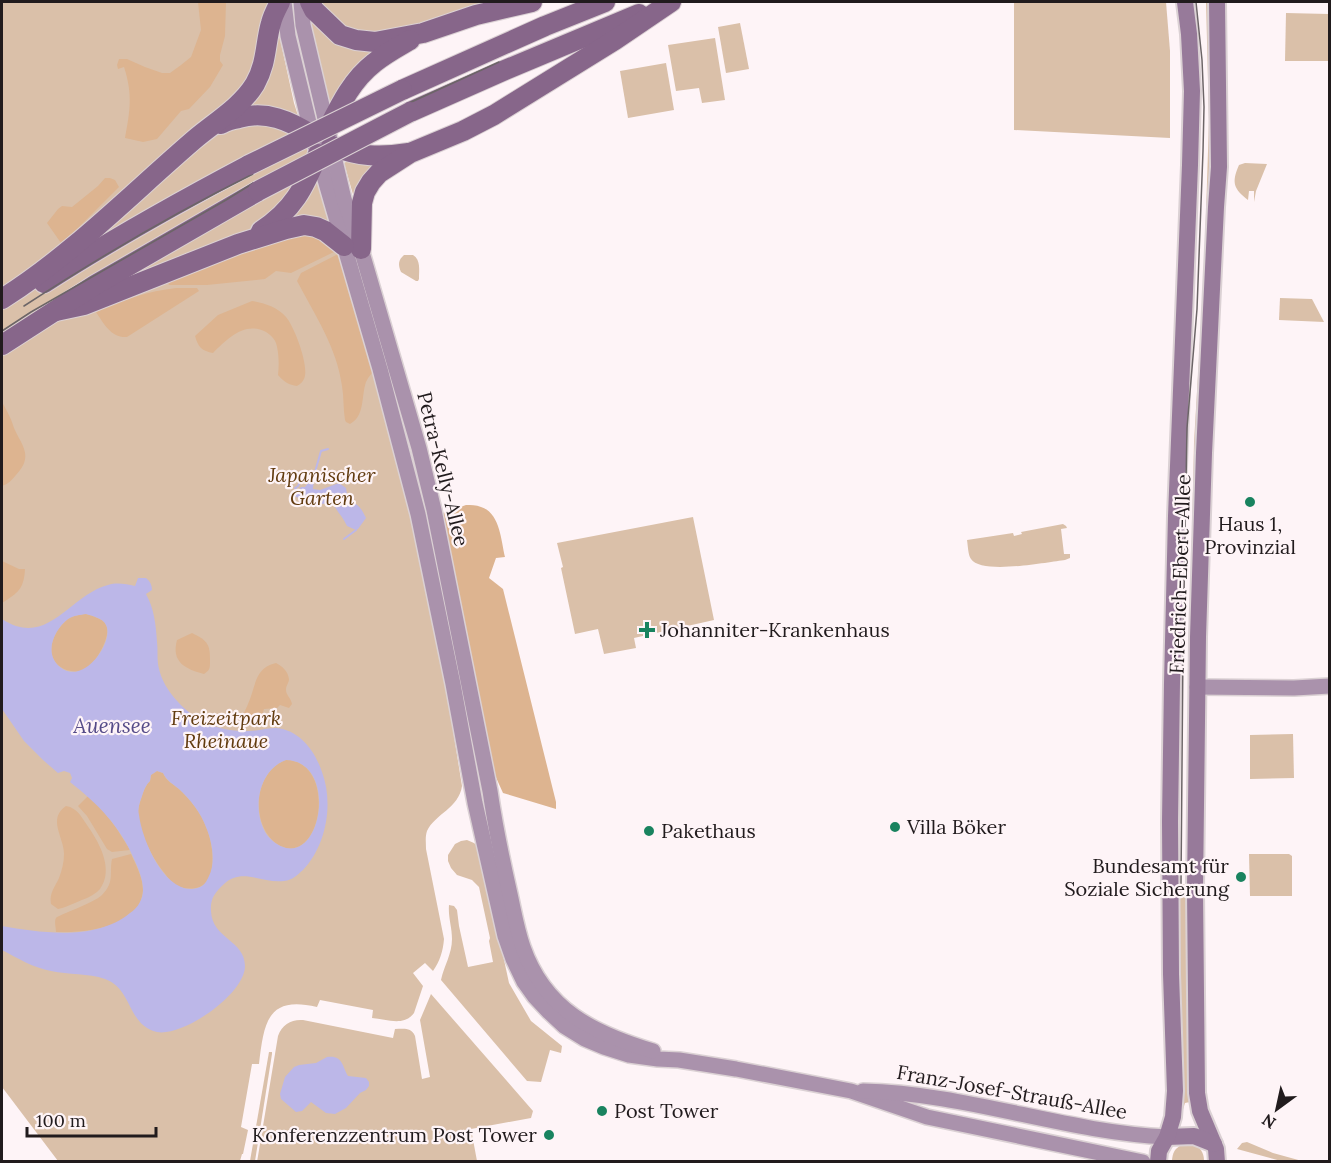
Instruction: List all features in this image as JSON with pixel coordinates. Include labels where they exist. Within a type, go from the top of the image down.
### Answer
[{"type":"highway","points":[[2,310],[78,252],[195,139],[247,96],[266,58],[271,23],[282,2]]},
{"type":"highway","points":[[310,2],[314,10],[340,35],[375,42],[423,33],[476,15],[532,2]]},
{"type":"highway","points":[[2,299],[78,252],[249,165],[402,90],[545,26],[605,2]]},
{"type":"highway","points":[[2,345],[56,311],[84,305],[99,291],[258,191],[410,112],[670,2]]},
{"type":"highway","points":[[99,291],[238,244],[304,225],[325,231],[353,248],[365,192],[379,173],[410,153],[463,131],[494,115],[615,40],[670,2]]},
{"type":"highway","points":[[238,244],[276,222],[290,208],[306,182],[322,141],[342,100],[357,79],[390,52],[423,33]]},
{"type":"highway","points":[[195,139],[225,121],[257,115],[276,117],[293,123],[322,141],[351,153],[386,157],[410,153]]},
{"type":"main road","points":[[282,2],[288,36],[322,141]]},
{"type":"main road","points":[[301,2],[322,141]]},
{"type":"main road","name":"Friedrich-Ebert-Allee","points":[[1158,1161],[1159,1151],[1167,1137],[1173,1117],[1175,1091],[1170,974],[1172,694],[1176,516],[1192,91],[1190,34],[1185,2]]},
{"type":"main road","name":"Friedrich-Ebert-Allee","points":[[1217,2],[1219,167],[1205,441],[1197,687],[1195,890],[1197,1082],[1200,1111],[1214,1144],[1217,1161]]},
{"type":"main road","name":"Petra-Kelly-Allee","points":[[322,141],[353,248],[419,448],[435,510],[495,825]]},
{"type":"main road","name":"Petra-Kelly-Allee","points":[[353,248],[418,514],[477,813]]},
{"type":"main road","points":[[1197,687],[1329,686]]},
{"type":"main road","name":"Franz-Josef-Strauß-Allee","points":[[477,813],[507,944],[520,974],[534,996],[549,1012],[564,1026],[585,1039],[643,1058],[679,1060],[736,1068],[851,1091],[927,1117],[1117,1159],[1143,1161]]},
{"type":"main road","name":"Franz-Josef-Strauß-Allee","points":[[495,825],[523,946],[543,985],[569,1012],[592,1028],[619,1040],[679,1060]]},
{"type":"main road","name":"Franz-Josef-Strauß-Allee","points":[[851,1091],[908,1093],[1103,1130],[1167,1137]]},
{"type":"main road","points":[[1167,1137],[1194,1136],[1214,1144]]},
{"type":"green space","name":"Freizeitpark Rheinaue","points":[[2,2],[272,2],[294,103],[396,443],[438,636],[462,786],[456,800],[435,820],[426,836],[426,849],[444,939],[439,960],[433,971],[425,963],[413,973],[423,986],[414,1013],[405,1020],[372,1018],[373,1010],[320,1000],[317,1007],[300,1004],[288,1005],[278,1009],[271,1016],[263,1036],[259,1064],[252,1064],[241,1127],[248,1130],[240,1161],[58,1161],[2,1087]]},
{"type":"green space","points":[[316,2],[506,2],[377,33],[345,29]]},
{"type":"green space","points":[[1014,2],[1166,2],[1170,51],[1170,138],[1014,130]]},
{"type":"green space","points":[[1206,2],[1213,2],[1216,120],[1190,629],[1194,442],[1204,275],[1209,120]]},
{"type":"green space","points":[[1286,13],[1329,14],[1329,61],[1285,61]]},
{"type":"green space","points":[[311,21],[377,50],[331,110],[310,23]]},
{"type":"green space","points":[[740,23],[749,69],[726,73],[718,27]]},
{"type":"green space","points":[[715,38],[725,100],[702,103],[699,88],[676,91],[668,45]]},
{"type":"green space","points":[[666,63],[674,110],[628,118],[620,71]]},
{"type":"green space","points":[[351,159],[380,163],[354,198],[344,163]]},
{"type":"green space","points":[[1267,164],[1254,202],[1254,191],[1249,191],[1248,200],[1235,185],[1239,165]]},
{"type":"green space","points":[[404,255],[413,255],[417,260],[418,281],[401,272],[399,263]]},
{"type":"green space","points":[[1280,298],[1312,299],[1324,322],[1279,320]]},
{"type":"green space","points":[[693,517],[714,620],[634,638],[636,648],[604,654],[598,629],[575,634],[557,543]]},
{"type":"green space","points":[[1063,524],[1067,528],[1061,529],[1064,554],[1070,554],[1070,558],[1065,560],[1001,567],[977,564],[969,555],[967,540],[1013,533],[1014,536],[1022,534],[1021,532]]},
{"type":"green space","points":[[1293,734],[1294,778],[1250,779],[1250,735]]},
{"type":"green space","points":[[1188,793],[1190,793],[1191,941],[1187,949],[1190,1102],[1185,1103],[1180,1119],[1178,884],[1188,884]]},
{"type":"green space","points":[[467,840],[480,848],[509,983],[531,1021],[562,1046],[561,1053],[550,1050],[541,1082],[527,1081],[441,980],[452,944],[449,905],[454,906],[457,910],[468,967],[493,962],[479,887],[472,880],[457,875],[448,861],[448,855],[455,844]]},
{"type":"green space","points":[[1249,854],[1289,854],[1292,856],[1292,896],[1250,896]]},
{"type":"green space","points":[[431,994],[533,1111],[531,1118],[471,1129],[477,1161],[257,1162],[278,1036],[285,1025],[291,1021],[303,1020],[393,1038],[395,1029],[409,1030],[415,1036],[422,1079],[430,1077],[420,1020]]},
{"type":"green space","points":[[269,1052],[272,1054],[255,1161],[250,1161]]},
{"type":"green space","points":[[1247,1142],[1273,1153],[1302,1161],[1281,1161],[1237,1149],[1242,1143]]},
{"type":"green space","points":[[1192,1143],[1201,1150],[1204,1161],[1172,1162],[1173,1153],[1178,1148]]},
{"type":"shaded area","points":[[198,2],[226,2],[225,36],[220,55],[223,65],[210,87],[189,109],[181,111],[157,139],[143,142],[125,138],[130,95],[124,67],[118,69],[119,59],[127,59],[162,73],[170,73],[191,57],[201,30]]},
{"type":"shaded area","points":[[105,178],[115,180],[119,187],[61,243],[47,223],[58,209],[62,206],[72,207]]},
{"type":"shaded area","points":[[305,231],[338,250],[291,273],[276,271],[265,279],[207,285],[169,285],[167,280]]},
{"type":"shaded area","points":[[340,253],[375,369],[366,382],[358,416],[350,424],[345,420],[342,386],[335,358],[297,281],[301,273]]},
{"type":"shaded area","points":[[176,288],[197,288],[199,291],[127,337],[112,333],[96,312],[135,297]]},
{"type":"shaded area","points":[[252,301],[266,304],[286,317],[297,337],[305,373],[304,379],[297,386],[287,383],[278,375],[276,345],[273,338],[266,332],[258,329],[244,330],[231,337],[213,353],[203,350],[198,343],[195,336],[218,315]]},
{"type":"shaded area","points":[[2,402],[23,446],[25,457],[21,468],[11,480],[2,486]]},
{"type":"shaded area","points":[[466,505],[487,510],[499,528],[505,557],[496,558],[489,578],[503,589],[556,809],[503,793],[494,773],[443,513]]},
{"type":"shaded area","points":[[2,561],[19,569],[25,569],[19,590],[2,603]]},
{"type":"shaded area","points":[[86,614],[105,623],[107,635],[105,642],[86,669],[66,670],[56,663],[53,657],[53,639],[68,619]]},
{"type":"shaded area","points":[[192,633],[202,638],[209,647],[210,667],[204,674],[186,667],[176,654],[177,640]]},
{"type":"shaded area","points":[[276,663],[282,667],[289,679],[286,692],[292,704],[289,708],[280,705],[277,708],[264,709],[262,715],[255,719],[249,718],[244,713],[257,679],[263,669]]},
{"type":"shaded area","points":[[286,760],[302,764],[312,775],[318,790],[319,807],[316,824],[309,838],[299,847],[286,848],[280,846],[268,835],[260,815],[259,803],[260,792],[269,773],[276,765]]},
{"type":"shaded area","points":[[157,771],[163,773],[191,802],[209,834],[212,871],[204,885],[196,888],[182,888],[171,881],[154,857],[143,834],[139,806],[151,775]]},
{"type":"shaded area","points":[[88,796],[106,814],[130,850],[112,852],[107,849],[87,816],[78,806]]},
{"type":"shaded area","points":[[66,806],[77,811],[93,834],[104,857],[106,874],[104,882],[95,894],[58,909],[51,904],[51,897],[63,863],[64,854],[57,822],[60,811]]},
{"type":"shaded area","points":[[131,854],[143,885],[140,903],[132,913],[109,926],[81,931],[56,932],[56,918],[92,902],[106,890],[110,882],[112,859]]},
{"type":"water","points":[[311,479],[314,479],[313,489],[320,490],[339,483],[346,488],[348,501],[359,507],[366,518],[358,529],[347,526],[333,503],[320,504],[323,500],[317,496],[306,501],[294,496],[296,489],[305,487]]},
{"type":"water","name":"Auensee","points":[[138,578],[146,578],[150,582],[152,590],[146,594],[154,617],[160,671],[169,692],[179,703],[196,718],[225,729],[252,731],[276,728],[299,737],[311,749],[322,772],[327,797],[326,824],[322,837],[311,860],[299,874],[284,881],[238,877],[224,884],[216,893],[211,907],[213,920],[222,934],[240,950],[244,957],[245,966],[242,977],[235,989],[211,1011],[182,1028],[168,1032],[157,1032],[147,1028],[135,1015],[121,991],[105,979],[45,970],[2,950],[2,926],[68,933],[101,928],[133,911],[141,900],[143,890],[136,862],[115,826],[99,807],[70,782],[72,778],[70,773],[64,771],[58,773],[24,741],[2,709],[2,619],[18,627],[32,628],[58,617],[81,599],[108,585],[135,586]],"holes":[[[86,614],[105,623],[107,633],[105,642],[100,652],[85,668],[75,672],[65,670],[56,663],[53,657],[53,639],[68,619]],[[286,760],[302,764],[312,775],[318,790],[319,807],[316,824],[309,838],[299,847],[286,848],[278,845],[267,835],[259,815],[263,782],[276,765]],[[157,771],[163,773],[191,802],[204,822],[213,858],[209,876],[201,887],[192,889],[182,887],[172,881],[163,872],[149,849],[138,809],[151,775]]]},
{"type":"water","points":[[327,1057],[339,1059],[348,1076],[366,1078],[369,1086],[346,1108],[335,1114],[326,1113],[311,1102],[302,1111],[296,1112],[281,1099],[280,1094],[285,1077],[294,1067],[316,1063]]},
{"type":"waterway","points":[[313,479],[321,451],[328,449]]},
{"type":"waterway","points":[[296,489],[301,480],[314,473]]},
{"type":"waterway","points":[[344,539],[356,530]]},
{"type":"tram line","points":[[1181,884],[1187,428],[1197,309],[1204,107],[1196,2]]},
{"type":"tram line","points":[[2,331],[255,182],[407,104],[499,62]]},
{"type":"tram line","points":[[24,306],[194,204],[253,174]]},
{"type":"place","name":"Haus 1, Provinzial","points":[[1250,502]]},
{"type":"place","name":"Johanniter-Krankenhaus","points":[[647,630]]},
{"type":"place","name":"Villa Böker","points":[[895,827]]},
{"type":"place","name":"Pakethaus","points":[[649,831]]},
{"type":"place","name":"Bundesamt für Soziale Sicherung","points":[[1241,877]]},
{"type":"place","name":"Post Tower","points":[[602,1111]]},
{"type":"place","name":"Konferenzzentrum Post Tower","points":[[549,1135]]},
{"type":"park label","name":"Japanischer Garten","points":[[322,486]]}]
